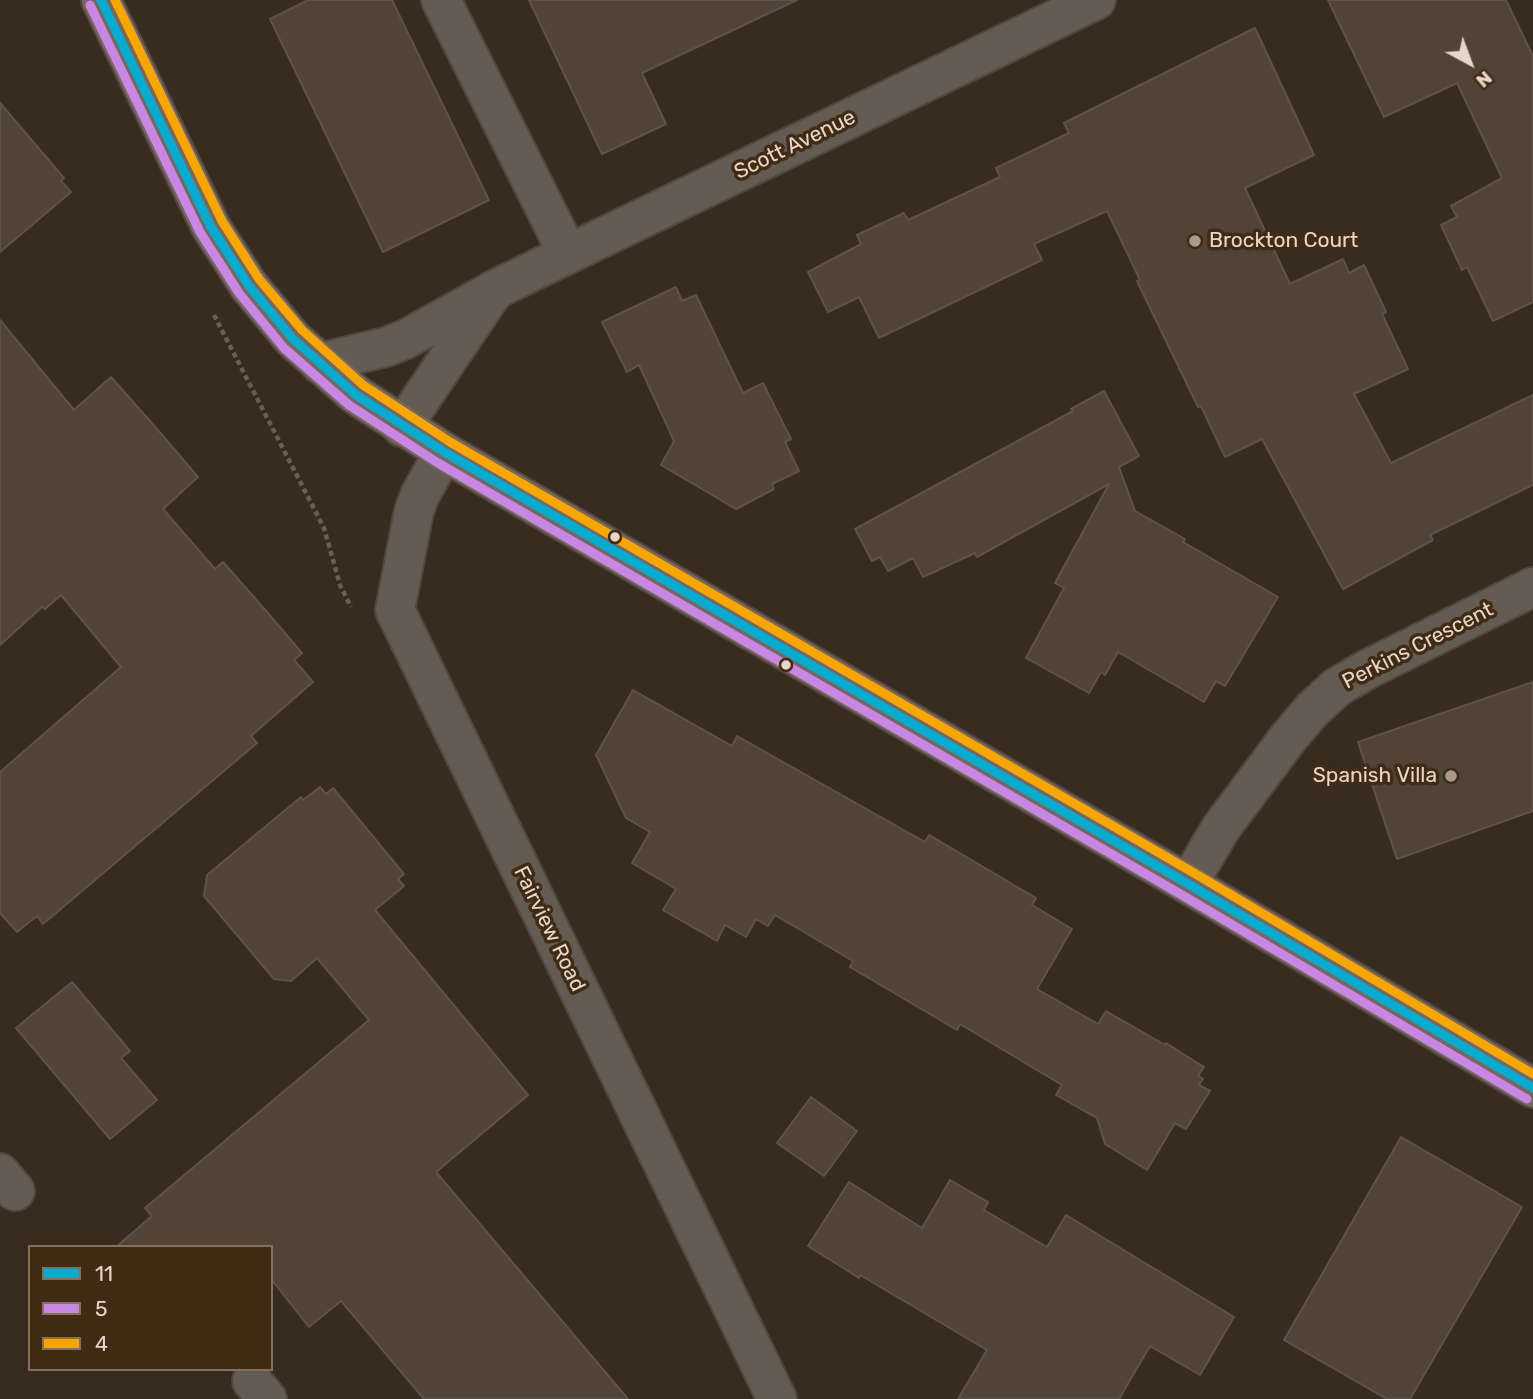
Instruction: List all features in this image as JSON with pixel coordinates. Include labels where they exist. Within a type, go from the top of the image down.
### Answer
[{"type":"main road","points":[[101,0],[211,227],[249,286],[293,340],[356,395],[444,452],[1188,884],[1533,1088]]},
{"type":"street","points":[[441,0],[568,254]]},
{"type":"street","name":"Scott Avenue","points":[[319,363],[386,347],[406,339],[494,290],[1096,0]]},
{"type":"street","points":[[402,427],[494,290]]},
{"type":"street","name":"Fairview Road","points":[[444,452],[414,511],[395,611],[777,1399]]},
{"type":"street","name":"Perkins Crescent","points":[[1188,884],[1221,828],[1289,737],[1311,710],[1337,687],[1533,587]]},
{"type":"building","points":[[308,0],[392,0],[489,200],[383,252],[270,19]]},
{"type":"building","points":[[529,0],[797,0],[642,73],[666,124],[602,154]]},
{"type":"building","points":[[1328,0],[1506,0],[1533,56],[1533,302],[1493,321],[1467,267],[1462,270],[1441,225],[1457,217],[1451,206],[1502,178],[1457,83],[1384,117]]},
{"type":"building","points":[[1255,28],[1314,155],[1245,188],[1290,284],[1343,259],[1349,273],[1364,265],[1386,312],[1382,314],[1408,369],[1354,394],[1391,463],[1533,395],[1533,485],[1430,535],[1433,540],[1343,589],[1262,439],[1225,457],[1137,281],[1140,280],[1107,211],[1034,244],[1042,260],[879,338],[859,297],[828,312],[808,272],[861,244],[857,235],[904,213],[908,220],[1000,177],[996,168],[1069,133],[1064,123]]},
{"type":"building","points":[[0,103],[64,178],[61,181],[71,192],[0,252]]},
{"type":"building","points":[[676,287],[682,301],[696,295],[743,393],[763,383],[791,439],[785,442],[799,471],[772,484],[774,489],[736,509],[661,465],[674,441],[639,365],[627,372],[602,322]]},
{"type":"building","points":[[0,320],[74,410],[111,377],[157,429],[198,477],[163,509],[215,569],[223,562],[267,612],[302,653],[294,660],[313,682],[251,736],[257,743],[43,924],[37,916],[17,932],[0,913],[0,772],[121,667],[61,595],[45,609],[42,607],[0,645]]},
{"type":"building","points":[[1104,391],[1139,456],[1119,467],[1135,511],[1278,597],[1225,686],[1216,681],[1204,702],[1118,652],[1105,675],[1101,672],[1089,693],[1026,658],[1064,588],[1055,583],[1109,484],[977,557],[975,553],[923,577],[913,558],[888,571],[880,557],[872,561],[855,529],[1073,411],[1071,409]]},
{"type":"building","name":"Spanish Villa","points":[[1533,682],[1533,811],[1397,859],[1358,742]]},
{"type":"building","points":[[633,690],[732,746],[737,736],[925,842],[929,835],[1036,898],[1032,905],[1072,929],[1037,989],[1098,1024],[1106,1011],[1204,1067],[1198,1076],[1203,1079],[1199,1085],[1210,1091],[1186,1129],[1175,1123],[1147,1170],[1105,1144],[1097,1118],[1056,1095],[1062,1085],[960,1024],[957,1030],[850,967],[853,961],[775,915],[768,926],[756,919],[746,937],[725,925],[717,941],[663,910],[676,889],[632,863],[650,832],[626,818],[596,755]]},
{"type":"building","points":[[320,787],[326,794],[333,788],[404,874],[398,879],[404,886],[375,910],[528,1095],[436,1172],[628,1399],[424,1399],[341,1301],[309,1327],[273,1282],[273,1245],[118,1245],[152,1216],[145,1208],[369,1020],[317,958],[291,981],[274,979],[204,896],[207,875],[301,797],[303,800]]},
{"type":"building","points":[[72,982],[130,1051],[121,1058],[157,1100],[110,1139],[16,1028]]},
{"type":"building","points":[[811,1097],[857,1131],[824,1176],[777,1143]]},
{"type":"building","points":[[1401,1137],[1522,1207],[1410,1399],[1387,1399],[1284,1340]]},
{"type":"building","points":[[950,1180],[988,1202],[984,1210],[1047,1247],[1066,1215],[1234,1317],[1200,1375],[1150,1346],[1119,1399],[958,1399],[987,1350],[808,1246],[849,1182],[922,1228]]},
{"type":"transit line","name":"11","points":[[101,0],[211,227],[249,286],[293,339],[356,395],[444,452],[1188,884],[1533,1088]]},
{"type":"transit line","name":"4","points":[[115,0],[222,221],[259,279],[302,330],[363,385],[450,442],[1194,873],[1533,1074]]},
{"type":"transit line","name":"5","points":[[90,5],[200,232],[239,293],[284,348],[349,405],[438,463],[1182,895],[1527,1099]]},
{"type":"place","name":"Brockton Court","points":[[1195,241]]},
{"type":"place","name":"Spanish Villa","points":[[1451,776]]}]
